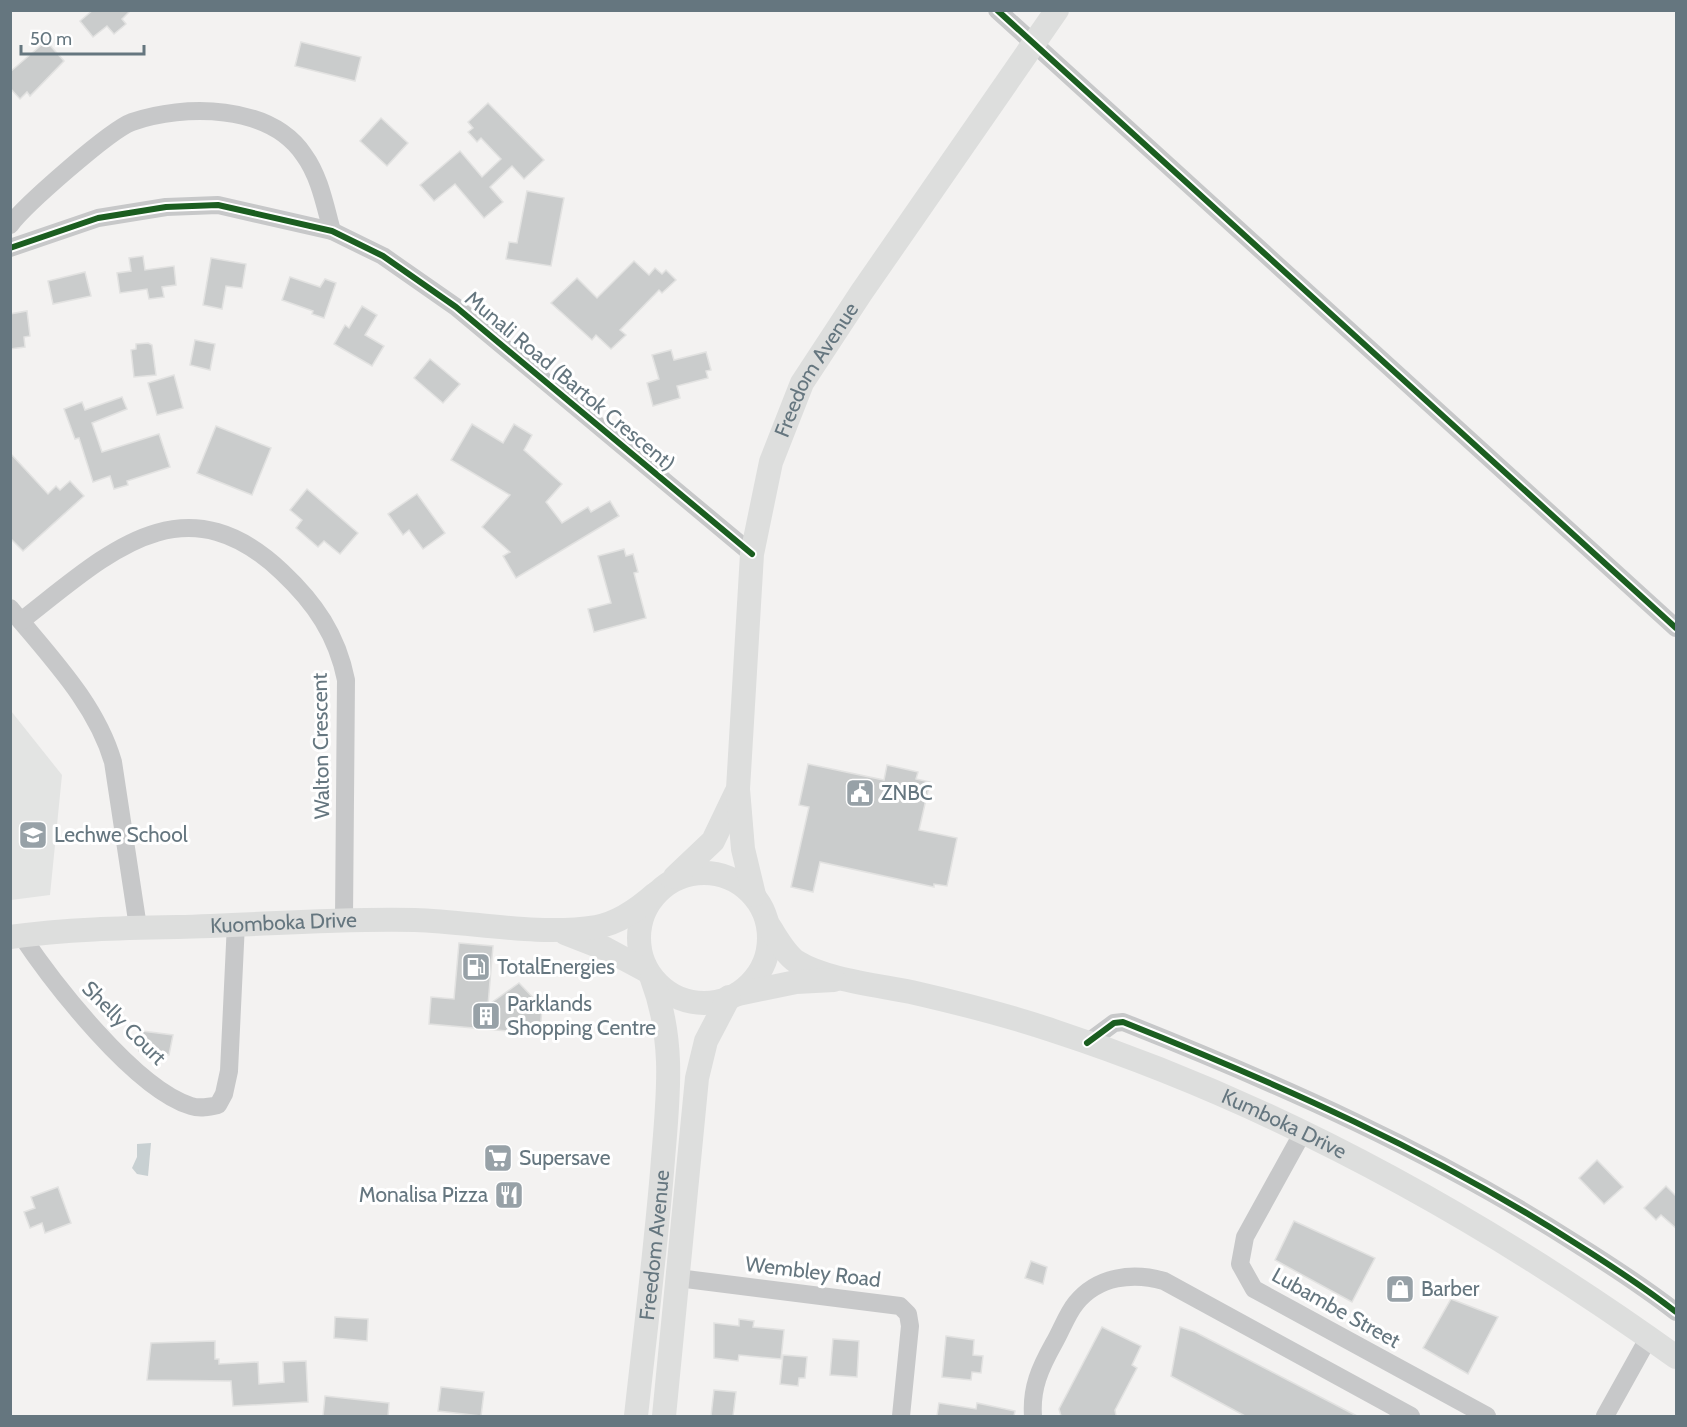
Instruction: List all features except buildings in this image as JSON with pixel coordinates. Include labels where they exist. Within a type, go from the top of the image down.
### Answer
[{"type":"main road","name":"Freedom Avenue","points":[[754,895],[743,849],[738,789],[752,554],[771,462],[802,383],[1057,10]]},
{"type":"main road","name":"Freedom Avenue","points":[[663,887],[713,841],[738,789]]},
{"type":"main road","points":[[706,872],[724,875],[741,883],[754,895],[764,910],[769,926],[769,946],[764,965],[753,981],[733,996],[700,1003],[682,1000],[666,992],[649,975],[582,938],[557,930],[599,926],[619,920],[640,907],[663,887],[688,874],[706,872]]},
{"type":"main road","points":[[649,975],[639,952],[638,931],[643,911],[663,887]]},
{"type":"main road","name":"Kuomboka Drive","points":[[16,936],[138,927],[344,918],[454,921],[557,930]]},
{"type":"main road","name":"Kumboka Drive","points":[[769,926],[785,951],[798,962],[852,980],[947,1000],[1053,1030],[1200,1085],[1303,1132],[1438,1201],[1677,1357]]},
{"type":"main road","name":"Freedom Avenue","points":[[636,1416],[670,1072],[666,1024],[649,975]]},
{"type":"main road","name":"Kumboka Drive","points":[[733,996],[796,982],[852,980]]},
{"type":"main road","name":"Freedom Avenue","points":[[661,1416],[678,1278],[697,1078],[705,1041],[733,996]]},
{"type":"main road","points":[[645,1331],[661,1416]]},
{"type":"street","points":[[997,10],[1677,628]]},
{"type":"street","points":[[10,225],[17,216],[87,154],[130,122],[167,114],[230,112],[264,121],[304,153],[316,177],[332,231]]},
{"type":"street","name":"Munali Road (Bartok Crescent)","points":[[10,248],[98,218],[166,207],[218,205],[332,231],[383,256],[456,307],[752,554]]},
{"type":"street","name":"Walton Crescent","points":[[16,614],[114,550],[165,530],[191,527],[227,534],[251,546],[274,565],[318,611],[336,643],[346,680],[344,918]]},
{"type":"street","points":[[16,614],[96,717],[107,739],[113,762],[138,927]]},
{"type":"street","name":"Shelly Court","points":[[16,936],[64,995],[126,1062],[167,1095],[192,1107],[206,1108],[218,1105],[224,1094],[229,1071],[236,923]]},
{"type":"street","points":[[1087,1043],[1114,1023],[1123,1022],[1246,1071],[1378,1132],[1509,1201],[1652,1292],[1677,1312]]},
{"type":"street","points":[[1234,1101],[1246,1071]]},
{"type":"street","name":"Lubambe Street","points":[[1303,1132],[1245,1237],[1240,1252],[1240,1264],[1254,1289],[1487,1416]]},
{"type":"street","points":[[1033,1416],[1031,1399],[1036,1376],[1076,1303],[1097,1285],[1122,1276],[1144,1275],[1164,1281],[1411,1416]]},
{"type":"street","name":"Wembley Road","points":[[678,1278],[900,1306],[908,1314],[910,1326],[901,1416]]},
{"type":"street","points":[[1605,1416],[1649,1337]]},
{"type":"shaded area","name":"Lechwe School","points":[[11,711],[62,775],[50,895],[11,900]]},
{"type":"shaded area","points":[[151,1143],[148,1176],[137,1174],[132,1168],[137,1157],[137,1144]]},
{"type":"cycle path","points":[[997,10],[1676,628]]},
{"type":"cycle path","points":[[10,248],[98,218],[166,207],[218,205],[332,231],[383,256],[456,307],[752,554]]},
{"type":"cycle path","points":[[1087,1043],[1114,1023],[1123,1022],[1297,1095],[1411,1149],[1521,1210],[1614,1268],[1676,1312]]},
{"type":"place","name":"ZNBC","points":[[860,793]]},
{"type":"place","name":"Lechwe School","points":[[33,835]]},
{"type":"place","name":"TotalEnergies","points":[[476,967]]},
{"type":"place","name":"Parklands Shopping Centre","points":[[486,1016]]},
{"type":"place","name":"Supersave","points":[[498,1158]]},
{"type":"place","name":"Monalisa Pizza","points":[[509,1195]]},
{"type":"place","name":"Barber","points":[[1400,1289]]}]
